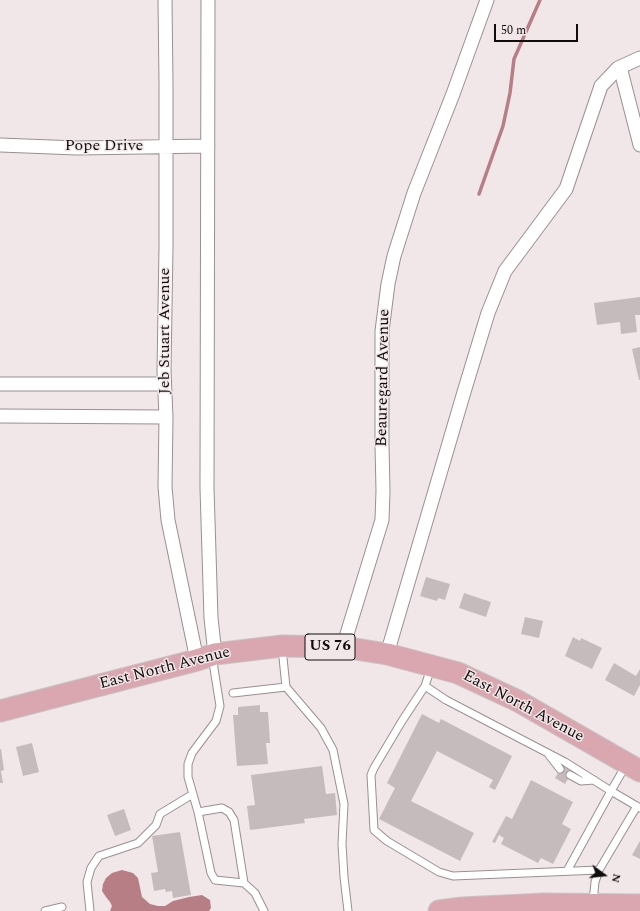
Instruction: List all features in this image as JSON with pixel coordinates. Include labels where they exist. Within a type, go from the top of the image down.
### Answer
[{"type":"main road","name":"East North Avenue","points":[[0,711],[208,656],[282,646],[343,647],[387,654],[458,673],[518,701],[633,767]]},
{"type":"main road","points":[[443,911],[462,908],[504,909],[544,904],[580,907],[640,905]]},
{"type":"street","name":"Jeb Stuart Avenue","points":[[165,0],[165,487],[168,520],[208,656]]},
{"type":"street","points":[[208,0],[207,488],[211,618],[208,656]]},
{"type":"street","name":"Beauregard Avenue","points":[[343,647],[382,520],[382,331],[388,284],[394,256],[414,193],[453,94],[487,0]]},
{"type":"street","points":[[387,654],[488,313],[502,278],[505,271],[566,189],[601,86],[620,66],[640,58]]},
{"type":"street","points":[[620,66],[640,145]]},
{"type":"street","name":"Pope Drive","points":[[0,145],[77,148],[208,146]]},
{"type":"street","points":[[0,384],[164,384]]},
{"type":"street","points":[[0,416],[166,416]]},
{"type":"lane","points":[[282,646],[286,687],[321,728],[333,750],[344,804],[342,844],[348,911]]},
{"type":"lane","points":[[208,656],[220,706],[216,721],[192,753],[188,764],[188,777],[198,812],[211,873],[215,880],[244,883],[255,893],[264,911]]},
{"type":"lane","points":[[432,666],[425,686],[402,721],[371,775],[374,830],[387,841],[440,872],[453,876],[599,870]]},
{"type":"lane","points":[[425,686],[446,700],[565,762],[638,807],[599,870],[595,882],[580,907]]},
{"type":"lane","points":[[234,693],[286,687]]},
{"type":"lane","points":[[548,753],[560,770]]},
{"type":"lane","points":[[567,871],[611,791],[633,767]]},
{"type":"lane","points":[[570,775],[582,781],[594,780]]},
{"type":"lane","points":[[90,911],[87,882],[91,868],[99,856],[138,843],[156,826],[160,814],[193,794]]},
{"type":"lane","points":[[198,812],[222,808],[229,812],[234,820],[244,883]]},
{"type":"lane","points":[[45,911],[62,907]]},
{"type":"shaded area","points":[[122,870],[133,873],[138,878],[142,897],[150,904],[165,906],[173,901],[202,895],[210,900],[211,908],[209,911],[110,911],[112,906],[102,891],[103,884],[106,878],[112,873]]},
{"type":"building","points":[[640,297],[640,315],[635,315],[637,332],[621,334],[620,322],[597,325],[594,303]]},
{"type":"building","points":[[640,347],[640,380],[639,380],[632,349]]},
{"type":"building","points":[[426,577],[450,584],[445,600],[438,598],[437,601],[420,596]]},
{"type":"building","points":[[464,593],[491,602],[486,617],[459,608]]},
{"type":"building","points":[[525,617],[543,621],[539,638],[521,634]]},
{"type":"building","points":[[573,637],[580,641],[581,638],[602,648],[592,669],[565,656]]},
{"type":"building","points":[[614,663],[636,676],[640,669],[640,685],[634,696],[605,680]]},
{"type":"building","points":[[260,705],[260,712],[268,712],[270,743],[266,743],[268,764],[237,766],[233,715],[238,715],[238,707]]},
{"type":"building","points":[[422,714],[439,723],[441,719],[512,756],[495,790],[489,787],[493,780],[437,751],[411,801],[474,833],[460,861],[379,819],[395,788],[387,783]]},
{"type":"building","points":[[32,743],[39,772],[23,776],[16,747]]},
{"type":"building","points":[[0,749],[4,770],[1,771],[3,783],[0,783]]},
{"type":"building","points":[[563,764],[573,770],[565,784],[555,778]]},
{"type":"building","points":[[322,766],[326,794],[335,793],[337,815],[304,819],[305,823],[250,830],[247,806],[255,805],[251,775]]},
{"type":"building","points":[[531,780],[573,802],[562,824],[571,829],[553,864],[541,858],[538,863],[501,844],[504,838],[499,835],[495,843],[492,842],[506,816],[512,819]]},
{"type":"building","points":[[124,809],[131,830],[115,836],[107,815]]},
{"type":"building","points":[[180,832],[191,895],[173,898],[172,891],[166,892],[165,889],[154,891],[151,873],[158,872],[152,836]]},
{"type":"building","points":[[640,841],[640,859],[632,855]]},
{"type":"waterway","points":[[479,194],[503,126],[510,93],[514,59],[540,0]]}]
